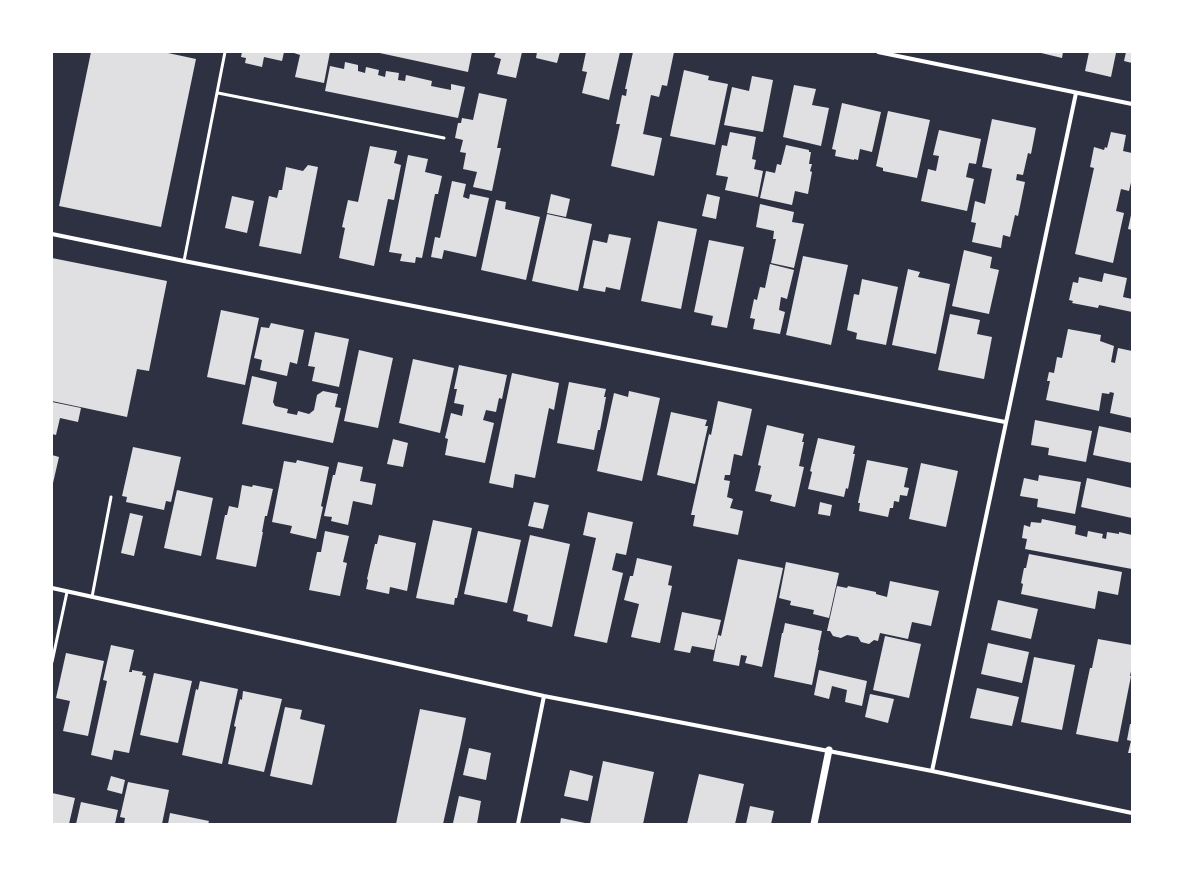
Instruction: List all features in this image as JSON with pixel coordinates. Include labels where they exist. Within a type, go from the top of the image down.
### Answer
[{"type":"street","points":[[878,52],[1132,104]]},
{"type":"street","points":[[932,771],[1076,93]]},
{"type":"street","points":[[52,234],[1005,422]]},
{"type":"street","points":[[52,588],[544,696],[829,750],[1132,813]]},
{"type":"street","points":[[518,824],[544,696]]},
{"type":"street","points":[[814,824],[829,750]]},
{"type":"lane","points":[[184,261],[225,52]]},
{"type":"lane","points":[[218,93],[444,138]]},
{"type":"lane","points":[[92,597],[111,497]]},
{"type":"lane","points":[[52,662],[67,592]]},
{"type":"building","points":[[91,52],[168,52],[196,59],[161,227],[59,206]]},
{"type":"building","points":[[242,52],[284,52],[282,61],[264,57],[262,67],[245,63],[246,58],[241,57]]},
{"type":"building","points":[[291,52],[330,52],[324,83],[295,77],[300,55]]},
{"type":"building","points":[[375,52],[472,52],[468,72]]},
{"type":"building","points":[[496,52],[522,52],[516,78],[497,74],[501,59],[494,57]]},
{"type":"building","points":[[537,52],[560,52],[557,63],[536,58]]},
{"type":"building","points":[[586,52],[620,52],[609,100],[582,93],[587,72],[582,71]]},
{"type":"building","points":[[633,52],[674,52],[667,86],[662,85],[659,97],[651,95],[643,134],[662,138],[654,176],[611,166],[620,124],[616,124],[622,95],[626,96],[627,89],[625,89]]},
{"type":"building","points":[[1037,52],[1063,52],[1062,58]]},
{"type":"building","points":[[1089,52],[1116,53],[1111,77],[1085,71]]},
{"type":"building","points":[[1126,52],[1132,52],[1132,63],[1124,61]]},
{"type":"building","points":[[345,62],[358,65],[358,71],[365,73],[366,67],[379,70],[378,75],[385,77],[386,71],[399,73],[398,80],[405,81],[406,75],[432,81],[431,86],[451,90],[451,84],[465,87],[458,118],[325,91],[330,66],[344,69]]},
{"type":"building","points":[[684,70],[709,76],[708,80],[728,84],[715,145],[670,136]]},
{"type":"building","points":[[752,76],[773,80],[763,132],[724,125],[732,87],[749,91]]},
{"type":"building","points":[[794,85],[816,89],[812,105],[829,108],[821,146],[783,137]]},
{"type":"building","points":[[479,93],[507,99],[497,148],[501,148],[492,191],[473,187],[477,172],[463,169],[466,153],[460,152],[463,140],[455,138],[458,123],[461,123],[462,118],[473,120]]},
{"type":"building","points":[[842,103],[881,112],[872,152],[860,149],[858,160],[835,156],[836,150],[832,149]]},
{"type":"building","points":[[888,111],[930,120],[917,178],[883,171],[883,168],[876,166]]},
{"type":"building","points":[[992,119],[1036,128],[1031,154],[1028,153],[1023,175],[1017,174],[1016,180],[1025,182],[1018,216],[1015,215],[1010,237],[1003,235],[1001,248],[972,242],[976,223],[971,222],[975,201],[985,204],[992,169],[982,167]]},
{"type":"building","points":[[939,130],[981,139],[976,164],[969,163],[966,177],[974,179],[967,211],[921,201],[928,169],[936,171],[939,156],[933,155]]},
{"type":"building","points":[[730,132],[756,137],[752,159],[756,160],[754,169],[763,171],[758,197],[725,190],[728,177],[716,175],[722,145],[727,146]]},
{"type":"building","points":[[1111,132],[1126,135],[1123,151],[1132,153],[1132,178],[1129,191],[1121,189],[1116,211],[1124,213],[1113,263],[1075,254],[1094,168],[1090,167],[1094,147],[1104,150],[1105,147],[1107,148]]},
{"type":"building","points":[[786,145],[809,150],[809,152],[811,152],[809,164],[812,164],[810,171],[812,172],[808,194],[795,191],[792,205],[760,198],[766,171],[775,173],[777,164],[781,165]]},
{"type":"building","points":[[370,146],[397,151],[394,163],[401,165],[394,200],[388,199],[374,266],[339,258],[345,228],[342,227],[348,200],[358,202]]},
{"type":"building","points":[[408,155],[428,159],[425,172],[442,176],[438,194],[435,194],[422,258],[416,257],[415,263],[400,261],[402,254],[389,252]]},
{"type":"building","points":[[308,165],[318,167],[301,254],[259,246],[269,196],[277,198],[279,190],[282,190],[286,167],[303,171]]},
{"type":"building","points":[[452,181],[466,184],[463,197],[469,199],[470,194],[489,198],[476,257],[444,250],[442,259],[431,257],[435,237],[440,238]]},
{"type":"building","points":[[551,194],[570,199],[566,217],[547,213]]},
{"type":"building","points":[[707,194],[720,197],[716,219],[702,216]]},
{"type":"building","points":[[232,196],[254,201],[247,233],[225,228]]},
{"type":"building","points":[[496,200],[506,202],[505,209],[540,217],[526,280],[481,270]]},
{"type":"building","points":[[760,204],[794,212],[792,222],[804,224],[794,268],[771,263],[776,239],[773,239],[774,231],[756,227]]},
{"type":"building","points":[[547,214],[592,224],[578,291],[532,281]]},
{"type":"building","points":[[1132,215],[1132,230],[1128,229]]},
{"type":"building","points":[[658,221],[697,229],[681,309],[641,301]]},
{"type":"building","points":[[609,234],[631,238],[620,290],[606,287],[605,292],[583,288],[593,240],[607,243]]},
{"type":"building","points":[[709,240],[744,247],[727,328],[711,325],[713,316],[694,312]]},
{"type":"building","points":[[964,250],[992,257],[990,268],[999,270],[989,314],[952,306]]},
{"type":"building","points":[[803,256],[848,265],[831,345],[786,335]]},
{"type":"building","points":[[52,258],[167,281],[149,371],[137,369],[127,417],[52,401]]},
{"type":"building","points":[[770,264],[794,270],[787,299],[781,297],[779,310],[785,312],[780,334],[753,329],[755,319],[750,318],[754,299],[757,300],[760,287],[765,288]]},
{"type":"building","points":[[908,269],[920,272],[918,277],[950,284],[936,354],[892,345]]},
{"type":"building","points":[[1104,273],[1127,278],[1123,297],[1132,299],[1132,312],[1099,305],[1098,308],[1072,303],[1073,301],[1069,300],[1073,282],[1078,283],[1079,277],[1102,282]]},
{"type":"building","points":[[862,279],[898,287],[886,345],[856,339],[857,333],[847,330],[854,294],[859,295]]},
{"type":"building","points":[[221,310],[259,318],[245,385],[207,377]]},
{"type":"building","points":[[950,314],[980,320],[977,334],[992,337],[984,379],[938,370]]},
{"type":"building","points":[[271,323],[304,330],[297,364],[290,362],[287,376],[260,370],[262,360],[254,358],[261,327],[269,328]]},
{"type":"building","points":[[1068,329],[1101,335],[1100,341],[1114,346],[1111,362],[1115,363],[1118,348],[1132,351],[1132,418],[1110,413],[1114,393],[1110,392],[1109,394],[1102,393],[1099,411],[1046,400],[1050,381],[1047,381],[1049,372],[1054,373],[1057,357],[1062,358]]},
{"type":"building","points":[[315,332],[349,339],[339,387],[312,381],[315,367],[308,366]]},
{"type":"building","points":[[359,350],[393,358],[378,428],[344,421]]},
{"type":"building","points":[[413,359],[454,368],[440,433],[399,423]]},
{"type":"building","points":[[459,365],[507,375],[502,399],[499,398],[496,412],[486,410],[483,420],[494,423],[485,463],[445,455],[448,439],[445,438],[451,413],[462,416],[464,405],[454,403],[457,389],[454,389]]},
{"type":"building","points":[[512,373],[559,383],[554,410],[549,408],[535,478],[515,474],[513,488],[489,483]]},
{"type":"building","points":[[252,376],[277,382],[273,402],[275,406],[288,409],[287,413],[297,415],[298,411],[309,414],[314,410],[317,395],[323,391],[338,394],[335,407],[341,408],[333,443],[242,424]]},
{"type":"building","points":[[569,382],[606,389],[600,430],[598,430],[594,450],[557,443]]},
{"type":"building","points":[[629,391],[660,398],[642,481],[597,471],[614,393],[628,397]]},
{"type":"building","points":[[718,401],[752,409],[742,456],[734,454],[730,475],[725,475],[724,480],[730,481],[727,497],[733,499],[730,508],[743,511],[738,535],[693,526],[695,515],[691,515]]},
{"type":"building","points":[[52,402],[81,408],[78,422],[60,418],[56,435],[52,434]]},
{"type":"building","points":[[671,412],[707,420],[705,426],[708,426],[695,484],[657,475]]},
{"type":"building","points":[[1035,420],[1092,431],[1086,462],[1048,455],[1049,448],[1031,445]]},
{"type":"building","points":[[767,425],[804,434],[802,442],[804,442],[799,466],[804,467],[795,507],[770,501],[772,495],[755,491],[761,466],[758,465]]},
{"type":"building","points":[[1099,426],[1132,433],[1132,463],[1093,455]]},
{"type":"building","points":[[818,438],[855,446],[853,454],[855,454],[848,489],[846,488],[844,497],[808,489],[812,472],[810,471]]},
{"type":"building","points":[[393,439],[408,443],[403,467],[387,464]]},
{"type":"building","points":[[133,447],[181,457],[171,502],[166,501],[164,510],[126,502],[127,497],[122,496]]},
{"type":"building","points":[[52,455],[59,457],[53,483],[52,483]]},
{"type":"building","points":[[297,460],[329,467],[321,506],[323,507],[316,539],[290,533],[292,526],[272,522],[284,461],[296,463]]},
{"type":"building","points":[[867,460],[908,468],[904,487],[909,488],[907,496],[900,495],[899,502],[894,501],[893,508],[890,508],[888,517],[859,511],[860,503],[858,503]]},
{"type":"building","points":[[338,462],[363,467],[360,481],[376,484],[372,505],[353,501],[348,525],[331,521],[332,517],[324,516],[333,475],[335,475]]},
{"type":"building","points":[[921,463],[958,471],[946,527],[909,519]]},
{"type":"building","points":[[1039,475],[1081,482],[1075,514],[1037,507],[1038,499],[1020,496],[1024,478],[1038,481]]},
{"type":"building","points":[[1087,478],[1132,488],[1132,518],[1081,507]]},
{"type":"building","points":[[242,485],[252,487],[253,485],[273,489],[267,516],[265,516],[256,567],[216,559],[225,515],[227,515],[229,506],[238,508]]},
{"type":"building","points":[[177,490],[213,498],[201,556],[164,548]]},
{"type":"building","points":[[534,502],[549,505],[543,529],[528,526]]},
{"type":"building","points":[[820,502],[832,505],[830,516],[818,514]]},
{"type":"building","points":[[588,512],[633,522],[626,555],[616,553],[612,570],[623,573],[607,643],[574,636],[596,538],[583,535]]},
{"type":"building","points":[[130,513],[143,516],[134,556],[121,553]]},
{"type":"building","points":[[1042,519],[1076,526],[1075,534],[1087,537],[1088,531],[1103,534],[1102,538],[1106,539],[1107,532],[1119,534],[1119,532],[1132,535],[1132,569],[1025,549],[1027,539],[1022,538],[1024,525],[1030,527],[1031,522],[1041,523]]},
{"type":"building","points":[[433,520],[472,528],[457,598],[455,598],[454,605],[416,598]]},
{"type":"building","points":[[325,531],[349,536],[343,562],[347,563],[340,596],[309,590],[317,552],[321,552]]},
{"type":"building","points":[[478,531],[521,540],[507,603],[464,594]]},
{"type":"building","points":[[379,535],[416,543],[407,591],[390,587],[389,594],[366,589],[375,544],[377,544]]},
{"type":"building","points":[[530,535],[570,544],[552,627],[527,621],[528,615],[513,611]]},
{"type":"building","points":[[1029,554],[1122,572],[1118,595],[1098,591],[1095,609],[1021,594],[1023,584],[1021,583],[1024,568],[1026,568]]},
{"type":"building","points":[[637,558],[672,566],[668,585],[672,586],[660,643],[631,637],[639,604],[624,600],[630,576],[633,576]]},
{"type":"building","points":[[738,559],[783,568],[762,667],[745,663],[747,656],[741,655],[739,666],[713,661],[718,635],[721,636]]},
{"type":"building","points":[[786,562],[839,573],[829,618],[813,614],[814,610],[790,605],[791,601],[779,598]]},
{"type":"building","points":[[890,581],[939,591],[931,626],[912,622],[908,639],[880,633],[878,641],[874,640],[869,644],[861,642],[858,637],[847,635],[841,638],[833,636],[830,631],[827,631],[837,586],[847,588],[848,586],[876,592],[876,594],[887,597]]},
{"type":"building","points":[[998,600],[1038,609],[1031,639],[991,630]]},
{"type":"building","points":[[682,612],[721,620],[714,650],[692,646],[690,653],[674,650]]},
{"type":"building","points":[[785,623],[822,631],[812,685],[774,677]]},
{"type":"building","points":[[885,636],[921,644],[909,698],[873,690]]},
{"type":"building","points":[[1098,639],[1132,645],[1131,676],[1118,742],[1076,734],[1090,668],[1092,668]]},
{"type":"building","points":[[988,643],[1029,652],[1022,683],[981,674]]},
{"type":"building","points":[[111,645],[134,650],[129,672],[132,672],[132,670],[143,672],[142,675],[146,676],[129,753],[114,750],[112,760],[91,755],[107,681],[103,680]]},
{"type":"building","points":[[66,653],[104,661],[88,736],[63,731],[70,701],[56,698]]},
{"type":"building","points":[[1034,657],[1075,665],[1062,730],[1021,722]]},
{"type":"building","points":[[819,670],[867,681],[862,706],[845,702],[847,690],[832,686],[829,699],[814,695]]},
{"type":"building","points":[[154,673],[192,681],[178,743],[140,735]]},
{"type":"building","points":[[200,681],[238,689],[222,764],[182,755],[196,689],[198,690]]},
{"type":"building","points":[[977,688],[1019,697],[1012,726],[970,718]]},
{"type":"building","points":[[243,691],[282,699],[264,772],[228,764],[236,727],[234,726],[240,699],[242,700]]},
{"type":"building","points":[[870,694],[894,699],[888,723],[865,717]]},
{"type":"building","points":[[285,707],[302,710],[300,719],[325,725],[312,785],[270,776]]},
{"type":"building","points":[[420,709],[466,718],[461,743],[443,824],[396,824]]},
{"type":"building","points":[[1130,724],[1132,724],[1132,753],[1128,753],[1131,741],[1127,740]]},
{"type":"building","points":[[469,748],[491,753],[486,780],[463,775]]},
{"type":"building","points":[[603,761],[654,772],[643,824],[590,824]]},
{"type":"building","points":[[570,770],[593,776],[588,801],[564,796]]},
{"type":"building","points":[[699,774],[744,784],[735,824],[687,824]]},
{"type":"building","points":[[111,776],[125,780],[122,794],[107,790]]},
{"type":"building","points":[[128,782],[169,790],[162,824],[124,824],[125,818],[120,817]]},
{"type":"building","points":[[52,793],[75,798],[69,824],[52,824]]},
{"type":"building","points":[[459,796],[481,801],[477,824],[453,823]]},
{"type":"building","points":[[81,802],[118,810],[115,824],[76,824]]},
{"type":"building","points":[[750,806],[774,811],[771,824],[746,824]]},
{"type":"building","points":[[170,813],[209,821],[208,824],[168,824]]},
{"type":"building","points":[[561,818],[585,823],[585,824],[560,824]]}]
